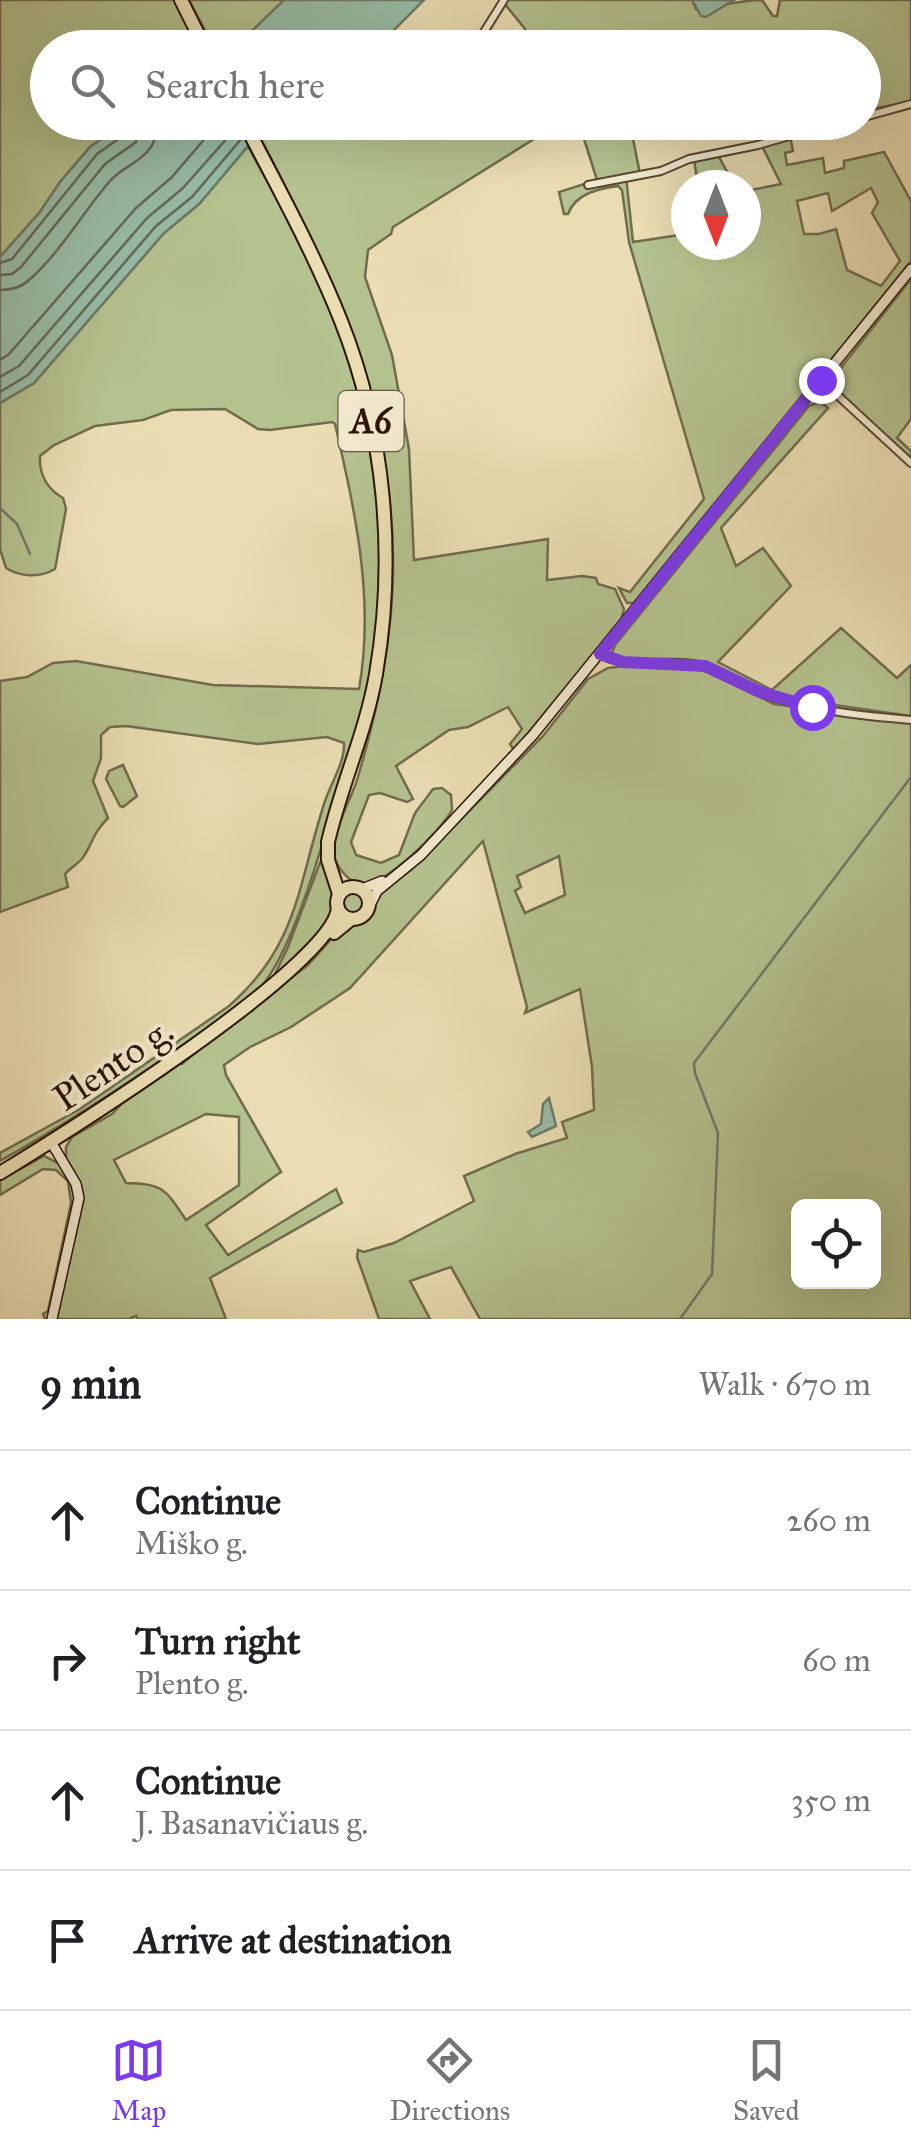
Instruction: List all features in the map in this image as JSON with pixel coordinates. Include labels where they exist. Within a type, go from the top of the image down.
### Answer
[{"type":"highway","points":[[181,0],[196,30]]},
{"type":"highway","name":"A6","points":[[253,140],[321,274],[350,346],[372,424],[384,509],[385,598],[377,670],[360,744],[330,833],[328,851],[339,901]]},
{"type":"highway","points":[[328,851],[343,879],[358,888],[368,896],[370,904],[361,918],[351,919],[339,901],[358,888]]},
{"type":"highway","name":"Plento g.","points":[[256,998],[317,944],[334,924],[339,901]]},
{"type":"highway","name":"Plento g.","points":[[0,1173],[190,1048],[303,965],[351,919]]},
{"type":"main road","points":[[370,904],[376,892],[410,866],[533,735],[911,269]]},
{"type":"main road","points":[[358,888],[386,878],[431,842]]},
{"type":"main road","points":[[51,1142],[76,1184],[78,1198],[52,1319]]},
{"type":"street","points":[[485,30],[504,0]]},
{"type":"street","points":[[881,112],[911,104]]},
{"type":"street","points":[[588,185],[661,171],[690,159],[775,140]]},
{"type":"street","points":[[821,380],[911,464]]},
{"type":"street","points":[[600,654],[623,662],[692,664],[727,674],[775,698],[911,720]]},
{"type":"shaded area","points":[[0,0],[175,0],[189,30],[30,30],[30,140],[100,140],[90,147],[0,257]]},
{"type":"shaded area","points":[[189,0],[284,0],[253,30],[205,30]]},
{"type":"shaded area","points":[[692,0],[696,9],[762,0],[777,16],[780,0],[911,0],[911,102],[881,107],[881,30],[525,30],[504,3]]},
{"type":"shaded area","points":[[262,140],[532,140],[393,227],[391,234],[368,250],[365,277],[392,355],[409,449],[414,560],[548,539],[547,580],[596,578],[598,584],[615,589],[624,609],[621,621],[514,750],[510,744],[522,729],[508,707],[468,727],[449,730],[396,766],[413,799],[407,802],[380,793],[369,795],[351,842],[356,855],[381,863],[399,855],[415,813],[433,789],[442,788],[451,795],[452,810],[397,868],[371,883],[361,884],[346,876],[335,857],[334,843],[362,762],[383,675],[393,570],[390,504],[381,441],[365,378],[344,318]]},
{"type":"shaded area","points":[[584,140],[633,140],[640,174],[626,176],[633,242],[671,236],[671,260],[761,260],[761,188],[781,184],[762,146],[779,140],[791,140],[793,151],[785,153],[787,165],[823,158],[825,173],[844,168],[844,161],[884,152],[911,201],[911,261],[634,603],[627,603],[619,588],[630,592],[704,499],[629,242],[622,190],[618,186],[588,193],[576,201],[568,214],[564,214],[559,192],[597,180]],"holes":[[[871,188],[878,202],[872,213],[900,261],[881,286],[847,270],[836,229],[804,234],[797,201],[828,193],[832,211]]]},
{"type":"shaded area","points":[[248,146],[315,273],[352,373],[365,424],[379,528],[379,580],[376,633],[360,721],[300,912],[280,958],[258,990],[135,1078],[0,1161],[0,1153],[80,1109],[229,1006],[252,983],[270,960],[293,911],[344,743],[327,737],[258,744],[110,727],[101,735],[101,758],[93,781],[108,818],[82,859],[65,874],[68,887],[0,912],[0,681],[27,677],[53,663],[76,661],[213,685],[359,689],[364,589],[349,489],[332,422],[258,429],[225,409],[171,410],[143,420],[95,426],[40,456],[45,480],[63,498],[66,509],[55,569],[37,575],[17,573],[6,568],[0,549],[0,403],[34,383],[164,233],[199,204]]},
{"type":"shaded area","points":[[718,155],[726,170],[696,170],[694,160]]},
{"type":"shaded area","points":[[911,279],[911,419],[897,438],[911,451],[911,458],[836,386],[840,369]]},
{"type":"shaded area","points":[[820,401],[828,408],[721,528],[736,566],[763,548],[791,586],[718,662],[772,690],[841,628],[897,678],[911,665],[911,716],[786,698],[695,661],[611,655],[615,645],[809,406]]},
{"type":"shaded area","points":[[687,667],[708,672],[774,704],[911,722],[911,1319],[480,1319],[451,1267],[410,1281],[430,1319],[379,1319],[358,1250],[364,1252],[394,1243],[474,1201],[464,1176],[567,1138],[562,1122],[594,1110],[580,989],[525,1013],[527,1007],[483,841],[350,988],[224,1065],[281,1172],[206,1225],[228,1255],[336,1189],[342,1203],[210,1278],[226,1319],[45,1319],[43,1314],[48,1311],[71,1203],[68,1181],[56,1170],[43,1169],[0,1195],[0,1180],[44,1156],[56,1162],[66,1157],[72,1137],[112,1114],[125,1100],[243,1018],[308,965],[343,926],[363,921],[380,892],[412,869],[543,736],[588,679],[608,668]],"holes":[[[559,856],[565,895],[525,913],[515,891],[521,887],[517,876]],[[206,1114],[239,1117],[239,1185],[186,1220],[162,1190],[126,1183],[114,1160]]]},
{"type":"shaded area","points":[[123,765],[137,796],[123,807],[106,779],[109,771]]},
{"type":"shaded area","points":[[323,855],[336,892],[335,917],[272,980],[288,947]]},
{"type":"shaded area","points":[[353,892],[361,895],[361,911],[353,914],[345,911],[342,903],[345,895]]},
{"type":"water","points":[[284,0],[424,0],[394,30],[253,30]]},
{"type":"water","points":[[692,0],[734,0],[706,17],[701,16]]},
{"type":"water","points":[[100,140],[258,140],[248,146],[199,204],[164,233],[34,383],[0,403],[0,257],[91,146]]},
{"type":"water","points":[[549,1098],[556,1126],[532,1137],[528,1132],[541,1124],[543,1104]]},
{"type":"waterway","points":[[0,508],[17,524],[30,554]]},
{"type":"waterway","points":[[680,1319],[712,1274],[718,1133],[694,1063],[911,777]]},
{"type":"route","points":[[812,707],[775,698],[705,666],[623,662],[600,654],[821,380]]}]
